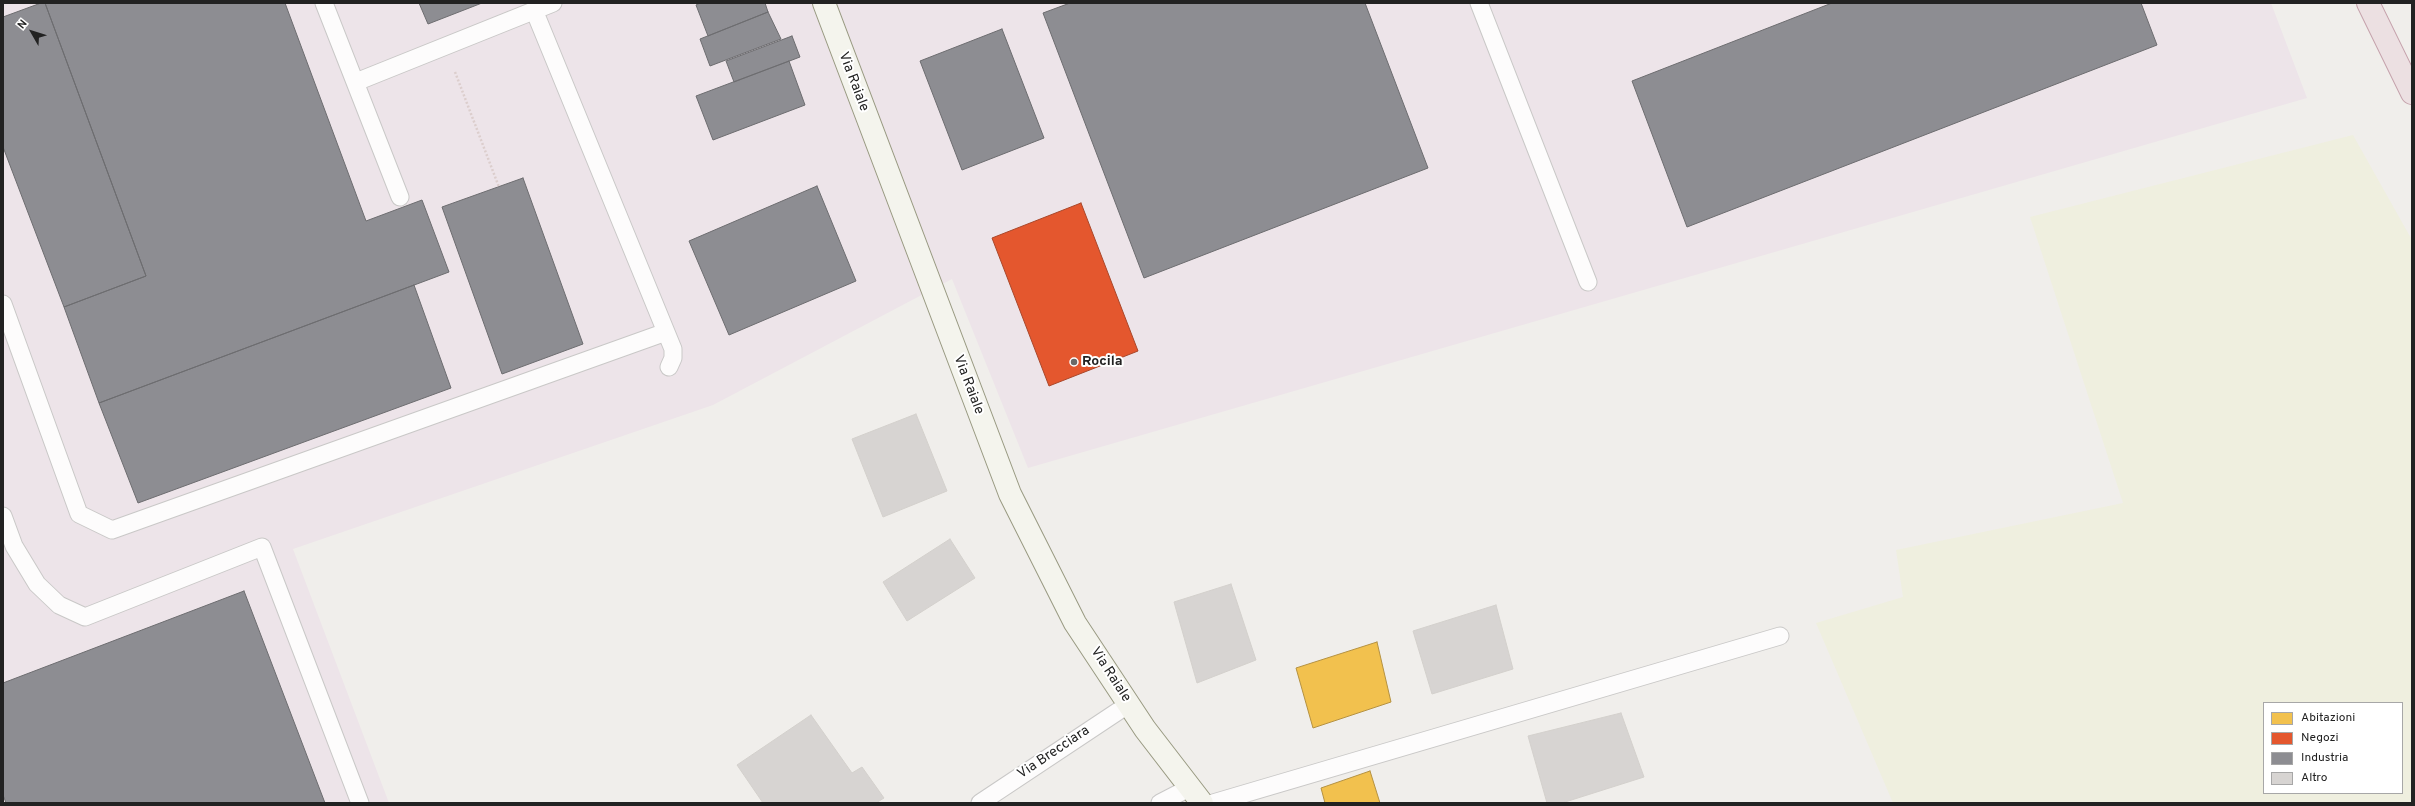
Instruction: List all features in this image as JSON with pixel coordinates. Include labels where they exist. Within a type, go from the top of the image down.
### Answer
[{"type":"highway","points":[[2368,3],[2412,93]]},
{"type":"street","name":"Via Raiale","points":[[824,3],[1010,494],[1075,623],[1128,704],[1195,795]]},
{"type":"lane","points":[[324,3],[400,197]]},
{"type":"lane","points":[[356,82],[553,3]]},
{"type":"lane","points":[[1479,3],[1588,282]]},
{"type":"lane","points":[[534,10],[673,349],[673,358],[669,367]]},
{"type":"lane","points":[[3,304],[78,514],[112,530],[666,332]]},
{"type":"lane","points":[[3,516],[14,546],[37,584],[59,605],[85,617],[262,548],[360,803]]},
{"type":"lane","points":[[1213,803],[1780,636]]},
{"type":"lane","name":"Via Brecciara","points":[[980,803],[1128,704]]},
{"type":"lane","points":[[1160,803],[1195,795]]},
{"type":"path","points":[[445,46],[499,186]]},
{"type":"shaded area","points":[[3,3],[2271,3],[2307,98],[1028,468],[952,279],[713,405],[293,549],[389,803],[3,803]]},
{"type":"green space","points":[[2353,135],[2412,240],[2412,803],[1893,803],[1816,623],[1903,597],[1896,550],[2123,503],[2030,217]]},
{"type":"building: Abitazioni","points":[[1377,642],[1391,702],[1313,728],[1296,668]]},
{"type":"building: Abitazioni","points":[[1370,771],[1380,803],[1325,803],[1321,788]]},
{"type":"building: Negozi","points":[[1081,203],[1138,351],[1049,386],[992,238]]},
{"type":"building: Industria","points":[[41,3],[45,3],[146,276],[64,307],[3,147],[3,17]]},
{"type":"building: Industria","points":[[45,3],[285,3],[366,221],[422,200],[449,272],[99,403],[64,307],[146,276]]},
{"type":"building: Industria","points":[[419,3],[482,3],[428,24]]},
{"type":"building: Industria","points":[[700,3],[765,3],[768,12],[708,36],[696,5]]},
{"type":"building: Industria","points":[[1070,3],[1365,3],[1428,168],[1144,278],[1043,13]]},
{"type":"building: Industria","points":[[1832,3],[2141,3],[2157,45],[1687,227],[1632,81]]},
{"type":"building: Industria","points":[[768,12],[781,39],[710,66],[700,39]]},
{"type":"building: Industria","points":[[1002,29],[1044,138],[962,170],[920,61]]},
{"type":"building: Industria","points":[[792,36],[800,57],[734,82],[726,61]]},
{"type":"building: Industria","points":[[789,61],[805,105],[713,140],[696,96]]},
{"type":"building: Industria","points":[[523,178],[583,344],[502,374],[442,207]]},
{"type":"building: Industria","points":[[817,186],[856,281],[729,335],[689,241]]},
{"type":"building: Industria","points":[[414,285],[451,388],[138,503],[99,403]]},
{"type":"building: Industria","points":[[244,591],[325,803],[6,803],[3,795],[3,683]]},
{"type":"building: Altro","points":[[916,414],[947,491],[883,517],[852,439]]},
{"type":"building: Altro","points":[[950,539],[975,578],[907,621],[883,582]]},
{"type":"building: Altro","points":[[1231,584],[1256,660],[1197,683],[1174,602]]},
{"type":"building: Altro","points":[[1496,605],[1513,669],[1432,694],[1413,631]]},
{"type":"building: Altro","points":[[1621,713],[1644,777],[1562,803],[1547,803],[1528,736]]},
{"type":"building: Altro","points":[[811,715],[852,773],[862,767],[884,798],[876,803],[763,803],[737,765]]},
{"type":"place","name":"Rocila","points":[[1074,362]]}]
